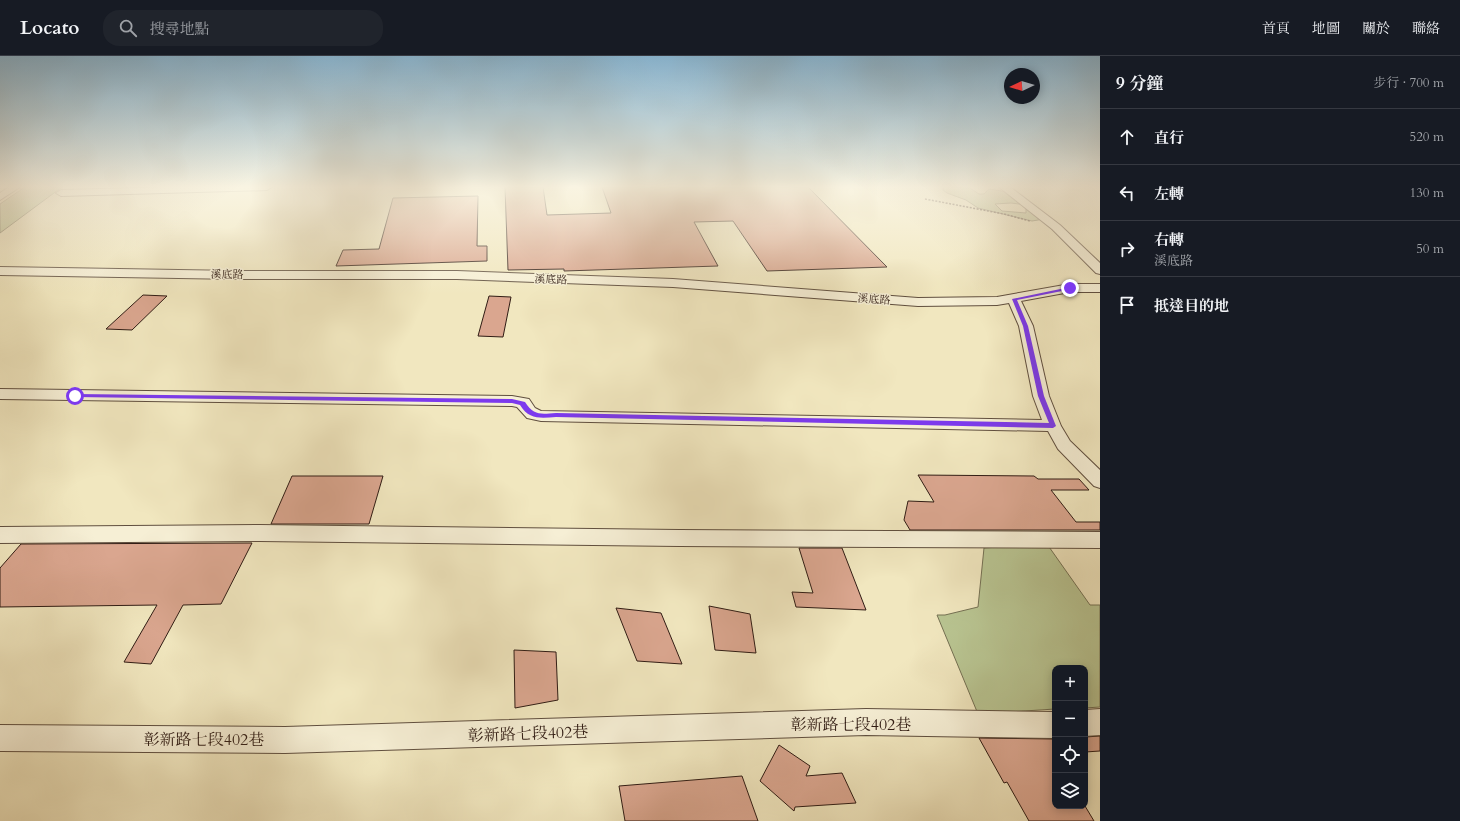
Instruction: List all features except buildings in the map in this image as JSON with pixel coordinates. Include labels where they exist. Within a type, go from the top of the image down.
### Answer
[{"type":"street","points":[[1050,223],[1100,270]]},
{"type":"street","name":"溪底路","points":[[0,271],[457,275],[673,284],[918,302],[997,301],[1070,288],[1100,288]]},
{"type":"street","points":[[1014,299],[1026,326],[1041,396],[1053,426],[1064,445],[1100,482]]},
{"type":"street","points":[[0,394],[512,401],[523,403],[527,411],[536,416],[1053,426]]},
{"type":"street","points":[[0,535],[260,533],[679,538],[1100,540]]},
{"type":"street","name":"彰新路七段402巷","points":[[0,738],[285,740],[866,722],[1052,725]]},
{"type":"street","points":[[1088,723],[1100,722]]},
{"type":"path","points":[[1039,223],[1056,227]]},
{"type":"green space","points":[[0,223],[14,223],[0,233]]},
{"type":"green space","points":[[1047,544],[1090,605],[1100,605],[1100,707],[1088,708],[1088,665],[1052,665],[1052,709],[978,714],[937,615],[945,615],[978,607],[984,548]]},
{"type":"route","points":[[75,396],[512,401],[523,403],[527,411],[536,416],[556,415],[1053,426],[1041,396],[1026,326],[1014,299],[1070,288]]}]
